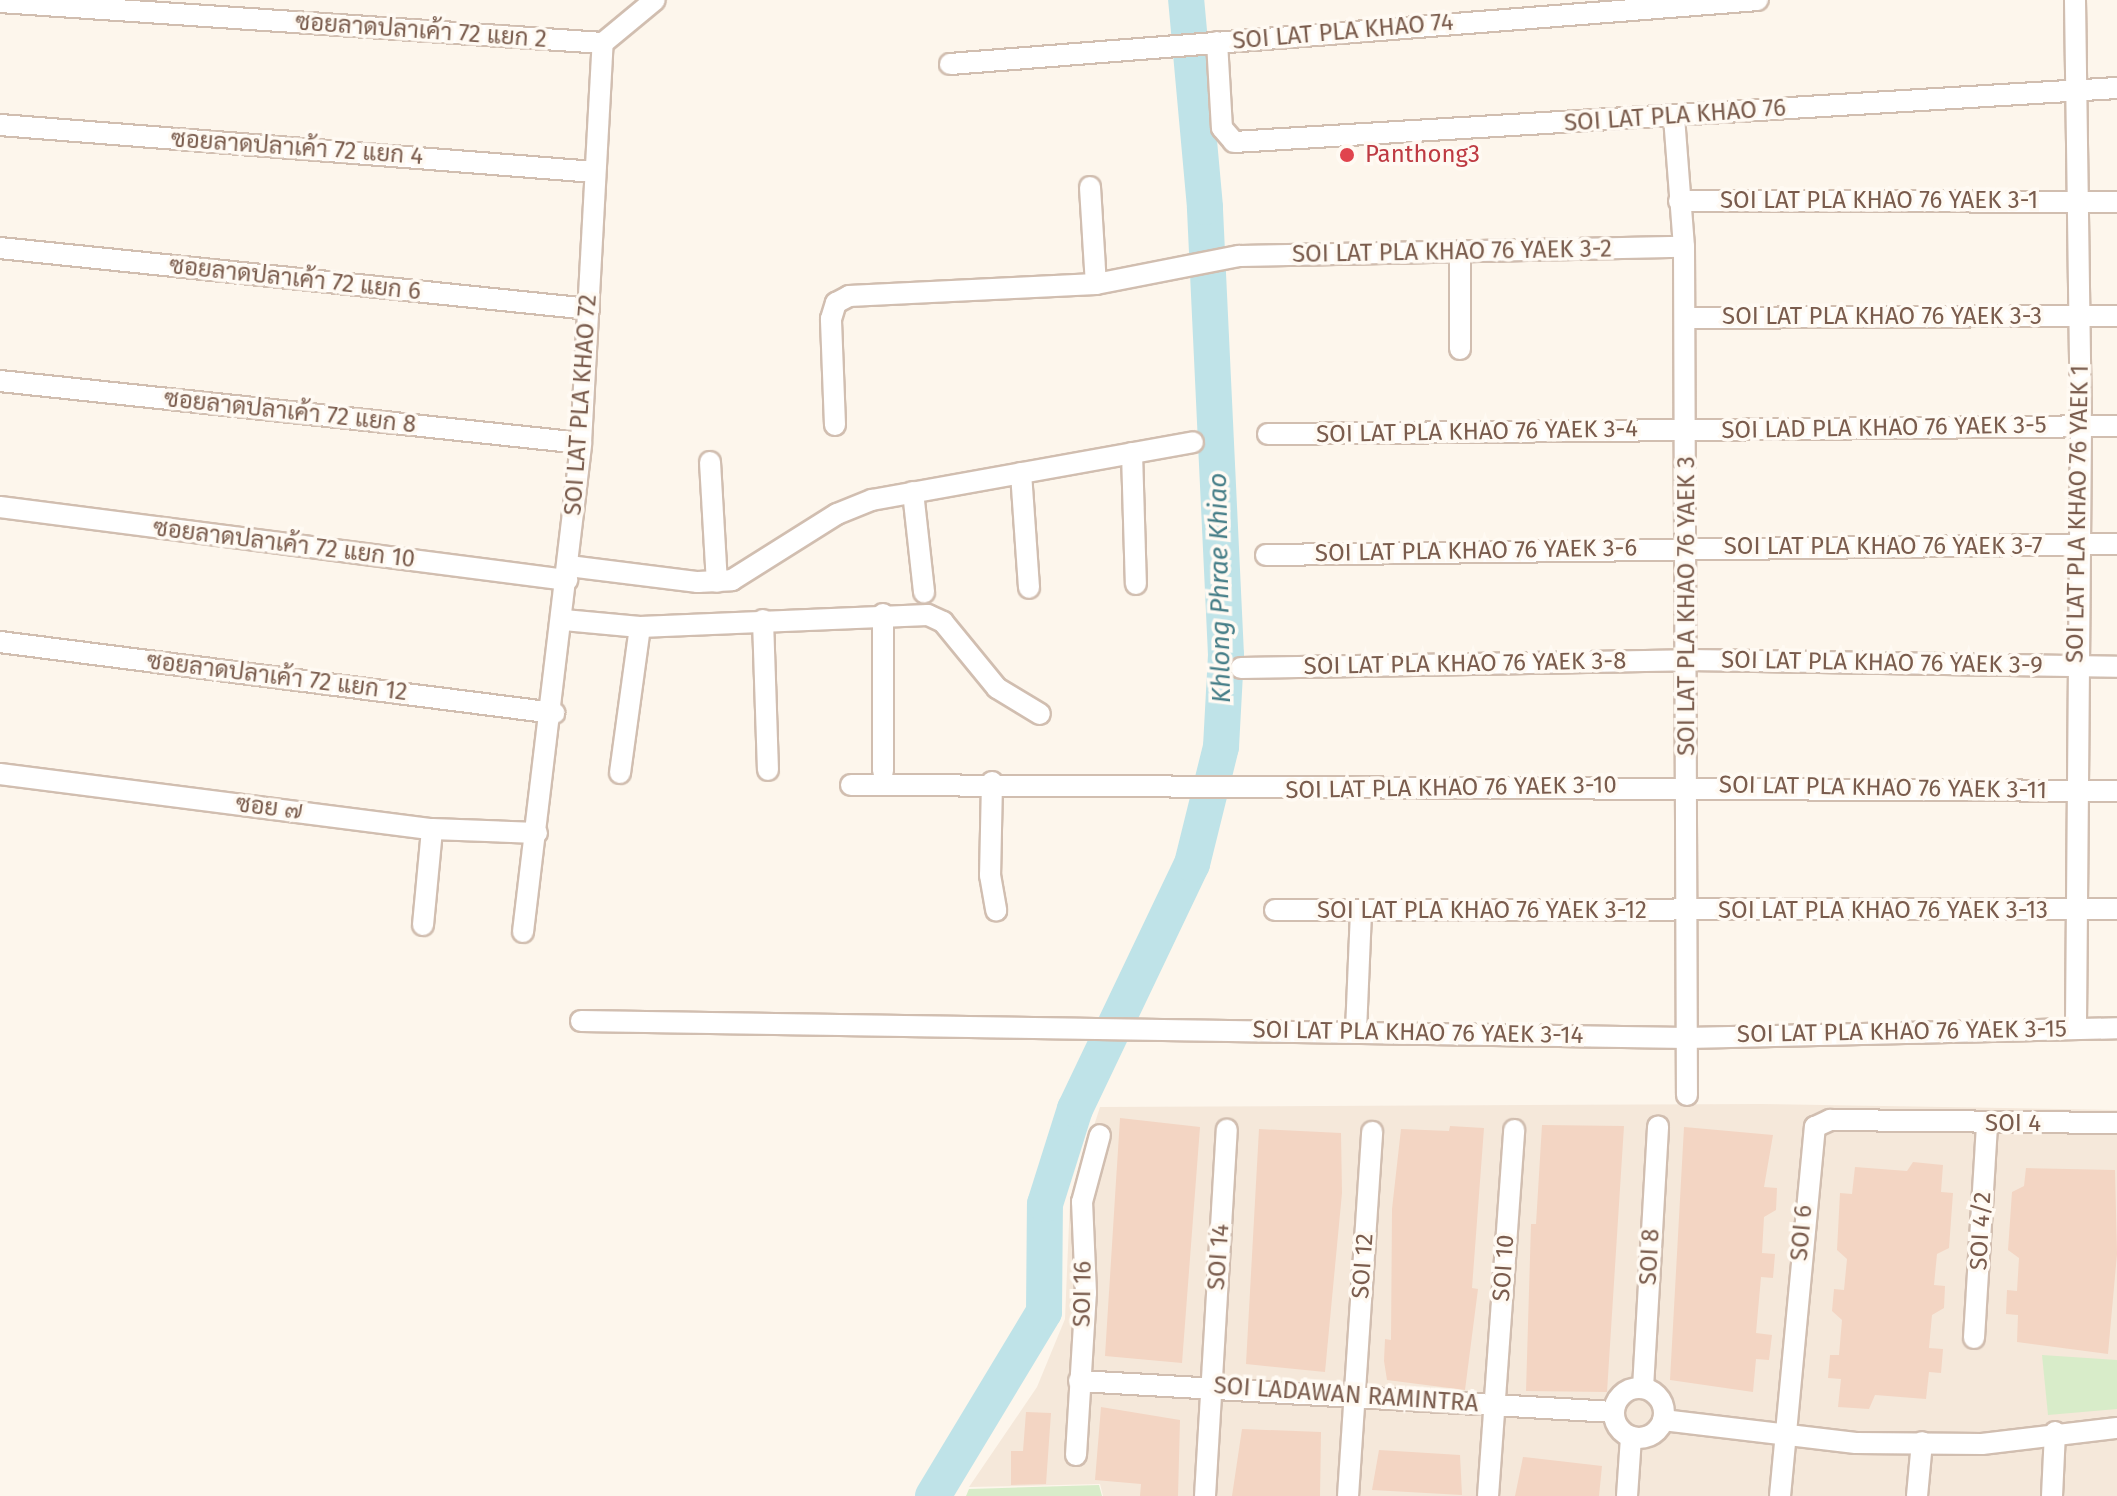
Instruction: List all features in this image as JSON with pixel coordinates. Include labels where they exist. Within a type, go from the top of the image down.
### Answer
[{"type":"street","points":[[603,43],[655,0]]},
{"type":"street","name":"SOI LAT PLA KHAO 74","points":[[950,64],[1757,0]]},
{"type":"street","name":"SOI LAT PLA KHAO 76 YAEK 1","points":[[2075,0],[2079,90],[2081,426],[2076,667],[2080,792],[2076,1028]]},
{"type":"street","name":"ซอยลาดปลาเค้า 72 แยก 2","points":[[0,2],[603,43]]},
{"type":"street","name":"SOI LAT PLA KHAO 72","points":[[523,932],[554,713],[581,443],[603,43]]},
{"type":"street","name":"SOI LAT PLA KHAO 76","points":[[1197,44],[1222,128],[1234,142],[2117,88]]},
{"type":"street","name":"SOI LAT PLA KHAO 76 YAEK 3","points":[[1674,117],[1684,247],[1687,430],[1687,1095]]},
{"type":"street","name":"ซอยลาดปลาเค้า 72 แยก 4","points":[[0,125],[595,172]]},
{"type":"street","points":[[1090,187],[1096,284]]},
{"type":"street","name":"SOI LAT PLA KHAO 76 YAEK 3-1","points":[[1679,201],[2117,202]]},
{"type":"street","name":"SOI LAT PLA KHAO 76 YAEK 3-2","points":[[835,425],[831,319],[836,303],[849,296],[1096,284],[1221,258],[1684,247]]},
{"type":"street","name":"ซอยลาดปลาเค้า 72 แยก 6","points":[[0,248],[589,309]]},
{"type":"street","points":[[1460,252],[1460,349]]},
{"type":"street","name":"SOI LAT PLA KHAO 76 YAEK 3-3","points":[[1685,318],[2117,316]]},
{"type":"street","name":"ซอยลาดปลาเค้า 72 แยก 8","points":[[0,381],[581,443]]},
{"type":"street","name":"SOI LAD PLA KHAO 76 YAEK 3-5","points":[[1687,430],[2117,426]]},
{"type":"street","name":"SOI LAT PLA KHAO 76 YAEK 3-4","points":[[1268,434],[1687,430]]},
{"type":"street","points":[[710,462],[717,582],[747,574],[853,506],[913,492],[1193,442]]},
{"type":"street","points":[[1132,453],[1136,584]]},
{"type":"street","points":[[1021,473],[1029,588]]},
{"type":"street","points":[[913,492],[924,592]]},
{"type":"street","name":"ซอยลาดปลาเค้า 72 แยก 10","points":[[0,507],[568,573],[717,582]]},
{"type":"street","name":"SOI LAT PLA KHAO 76 YAEK 3-7","points":[[1686,548],[2117,544]]},
{"type":"street","name":"SOI LAT PLA KHAO 76 YAEK 3-6","points":[[1266,555],[1686,548]]},
{"type":"street","points":[[564,620],[640,627],[883,614],[943,622],[997,688],[1040,714]]},
{"type":"street","points":[[883,614],[883,771]]},
{"type":"street","points":[[763,620],[768,770]]},
{"type":"street","points":[[620,773],[640,627]]},
{"type":"street","name":"ซอยลาดปลาเค้า 72 แยก 12","points":[[0,642],[554,713]]},
{"type":"street","name":"SOI LAT PLA KHAO 76 YAEK 3-9","points":[[1688,660],[2117,667]]},
{"type":"street","name":"SOI LAT PLA KHAO 76 YAEK 3-8","points":[[1241,668],[1688,660]]},
{"type":"street","name":"ซอย ๗","points":[[0,774],[432,829],[537,833]]},
{"type":"street","points":[[992,782],[990,875],[996,910]]},
{"type":"street","name":"SOI LAT PLA KHAO 76 YAEK 3-10","points":[[851,785],[992,782],[1215,791],[1686,785]]},
{"type":"street","name":"SOI LAT PLA KHAO 76 YAEK 3-11","points":[[1686,785],[2117,791]]},
{"type":"street","points":[[423,925],[432,829]]},
{"type":"street","name":"SOI LAT PLA KHAO 76 YAEK 3-13","points":[[1689,912],[2117,909]]},
{"type":"street","name":"SOI LAT PLA KHAO 76 YAEK 3-12","points":[[1275,910],[1689,912]]},
{"type":"street","points":[[1356,1031],[1361,910]]},
{"type":"street","name":"SOI LAT PLA KHAO 76 YAEK 3-14","points":[[581,1021],[1095,1024],[1150,1029],[1687,1038]]},
{"type":"street","name":"SOI LAT PLA KHAO 76 YAEK 3-15","points":[[1687,1038],[2117,1028]]},
{"type":"street","name":"SOI 6","points":[[1780,1496],[1812,1133],[1830,1120],[1909,1122]]},
{"type":"street","name":"SOI 4","points":[[1909,1122],[1987,1125],[2117,1123]]},
{"type":"street","name":"SOI 4/2","points":[[1974,1338],[1987,1125]]},
{"type":"street","name":"SOI 8","points":[[1643,1388],[1658,1126]]},
{"type":"street","name":"SOI 14","points":[[1205,1496],[1227,1130]]},
{"type":"street","name":"SOI 10","points":[[1488,1496],[1514,1130]]},
{"type":"street","name":"SOI 12","points":[[1348,1496],[1372,1132]]},
{"type":"street","name":"SOI 16","points":[[1076,1455],[1086,1293],[1082,1202],[1100,1135]]},
{"type":"street","name":"SOI LADAWAN RAMINTRA","points":[[1079,1381],[1211,1384],[1354,1400],[1614,1412]]},
{"type":"street","points":[[1643,1388],[1662,1404],[1663,1420],[1647,1437],[1631,1437],[1618,1428],[1614,1412],[1620,1396],[1643,1388]]},
{"type":"street","points":[[1663,1420],[1786,1436],[1982,1444],[2055,1432],[2117,1428]]},
{"type":"street","points":[[2052,1496],[2055,1432]]},
{"type":"street","points":[[1627,1496],[1631,1437]]},
{"type":"street","points":[[1917,1496],[1922,1442]]},
{"type":"shaded area","points":[[1761,1104],[2117,1110],[2117,1496],[1103,1496],[1100,1484],[969,1487],[1037,1387],[1065,1319],[1070,1200],[1100,1107]]},
{"type":"green space","points":[[2042,1355],[2117,1360],[2117,1409],[2048,1415]]},
{"type":"green space","points":[[1099,1485],[1102,1496],[966,1496],[969,1489]]},
{"type":"building","points":[[1120,1118],[1200,1127],[1182,1363],[1105,1356]]},
{"type":"building","points":[[1542,1125],[1624,1126],[1607,1392],[1526,1391],[1531,1224],[1536,1224]]},
{"type":"building","points":[[1450,1126],[1484,1128],[1472,1288],[1478,1289],[1465,1390],[1387,1380],[1384,1361],[1385,1339],[1391,1340],[1392,1209],[1401,1129],[1449,1131]]},
{"type":"building","points":[[1684,1127],[1773,1135],[1764,1187],[1777,1188],[1776,1210],[1764,1217],[1762,1253],[1775,1254],[1773,1278],[1761,1277],[1756,1333],[1772,1335],[1769,1360],[1756,1359],[1753,1392],[1670,1380]]},
{"type":"building","points":[[1259,1129],[1341,1133],[1342,1193],[1325,1372],[1246,1364]]},
{"type":"building","points":[[1913,1162],[1943,1165],[1941,1192],[1953,1193],[1949,1248],[1937,1254],[1934,1285],[1945,1286],[1944,1308],[1932,1315],[1929,1348],[1943,1349],[1941,1373],[1929,1372],[1926,1399],[1875,1395],[1869,1409],[1838,1407],[1841,1379],[1828,1378],[1830,1355],[1839,1355],[1842,1320],[1832,1311],[1834,1289],[1844,1290],[1847,1259],[1837,1250],[1840,1193],[1852,1194],[1855,1167],[1907,1171]]},
{"type":"building","points":[[2026,1168],[2115,1170],[2117,1254],[2108,1354],[2017,1342],[2018,1315],[2006,1314],[2007,1290],[2017,1291],[2019,1258],[2008,1250],[2012,1192],[2024,1186]]},
{"type":"building","points":[[1101,1407],[1180,1420],[1178,1496],[1140,1496],[1141,1484],[1095,1480]]},
{"type":"building","points":[[1026,1412],[1051,1413],[1046,1484],[1011,1485],[1011,1451],[1023,1451]]},
{"type":"building","points":[[1242,1429],[1321,1432],[1320,1496],[1232,1496]]},
{"type":"building","points":[[1379,1450],[1460,1455],[1462,1495],[1372,1490]]},
{"type":"building","points":[[1523,1457],[1602,1466],[1599,1496],[1515,1496]]},
{"type":"waterway","name":"Khlong Phrae Khiao","points":[[933,1496],[1044,1312],[1045,1204],[1075,1109],[1192,864],[1221,747],[1226,655],[1205,207],[1186,0]]},
{"type":"place","name":"Panthong3","points":[[1347,155]]}]
